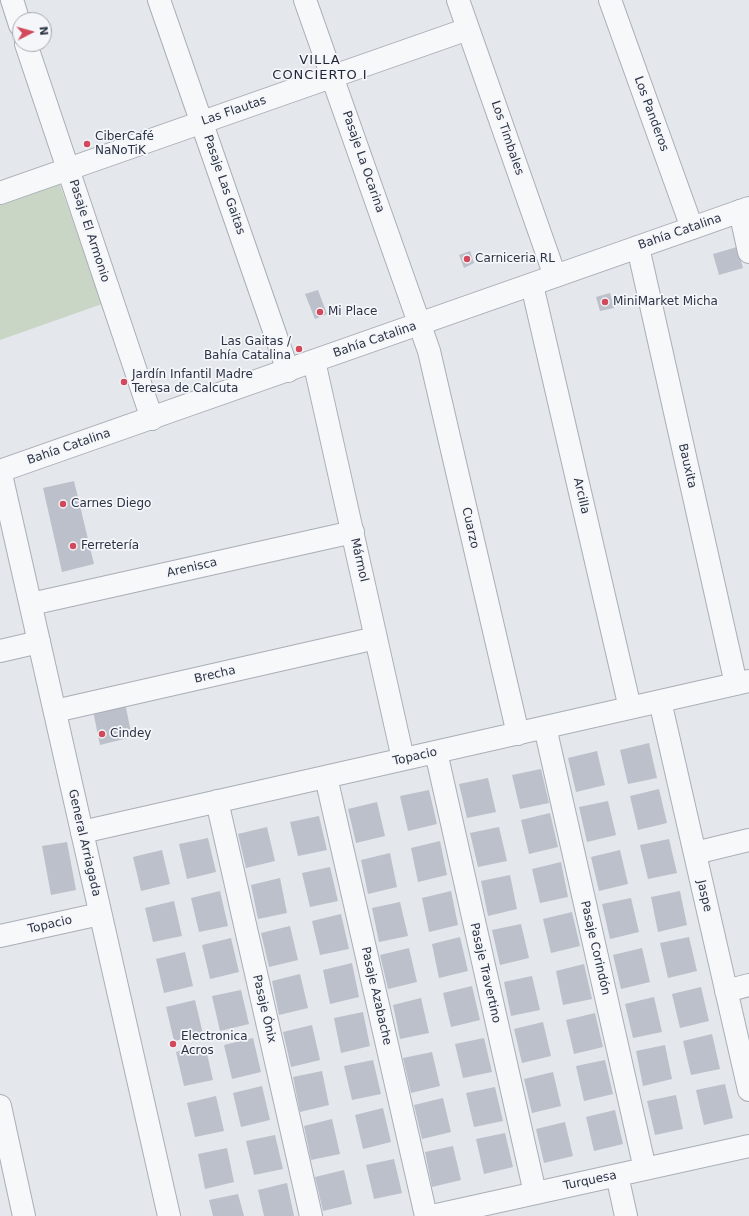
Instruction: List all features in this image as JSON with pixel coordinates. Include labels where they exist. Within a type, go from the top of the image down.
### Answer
[{"type":"street","points":[[12,0],[16,12]]},
{"type":"street","name":"Pasaje Las Gaitas","points":[[159,0],[288,371]]},
{"type":"street","name":"Pasaje La Ocarina","points":[[305,0],[420,324]]},
{"type":"street","name":"Los Timbales","points":[[458,0],[555,276]]},
{"type":"street","name":"Los Panderos","points":[[610,0],[692,228]]},
{"type":"street","name":"Las Flautas","points":[[0,193],[468,29]]},
{"type":"street","name":"Pasaje El Armonio","points":[[29,52],[152,419]]},
{"type":"street","points":[[744,210],[749,252]]},
{"type":"street","name":"Bahía Catalina","points":[[0,471],[152,419],[744,210]]},
{"type":"street","name":"Bauxita","points":[[638,247],[742,683]]},
{"type":"street","name":"Arcilla","points":[[532,285],[630,708]]},
{"type":"street","name":"Cuarzo","points":[[420,324],[429,351],[518,734]]},
{"type":"street","name":"Mármol","points":[[314,361],[403,759]]},
{"type":"street","name":"General Arriagada","points":[[0,471],[169,1216]]},
{"type":"street","name":"Arenisca","points":[[31,604],[352,532]]},
{"type":"street","name":"Brecha","points":[[55,711],[376,638]]},
{"type":"street","points":[[0,651],[39,642]]},
{"type":"street","name":"Topacio","points":[[82,832],[742,683]]},
{"type":"street","name":"Jaspe","points":[[660,702],[749,1090]]},
{"type":"street","name":"Pasaje Corindón","points":[[545,727],[645,1169]]},
{"type":"street","name":"Pasaje Travertino","points":[[436,752],[535,1193]]},
{"type":"street","name":"Pasaje Azabache","points":[[326,777],[426,1216]]},
{"type":"street","name":"Pasaje Ónix","points":[[217,801],[311,1216]]},
{"type":"street","points":[[694,852],[749,840]]},
{"type":"street","name":"Topacio","points":[[0,936],[100,914]]},
{"type":"street","points":[[726,991],[749,985]]},
{"type":"street","points":[[0,1106],[24,1216]]},
{"type":"street","name":"Turquesa","points":[[432,1216],[749,1146]]},
{"type":"street","points":[[617,1175],[626,1216]]},
{"type":"green space","points":[[59,182],[102,304],[0,340],[0,203]]},
{"type":"building","points":[[737,247],[743,268],[719,275],[713,254]]},
{"type":"building","name":"Carniceria RL","points":[[470,251],[474,263],[464,268],[459,255]]},
{"type":"building","points":[[318,290],[327,314],[315,319],[305,294]]},
{"type":"building","name":"MiniMarket Micha","points":[[610,293],[614,308],[600,311],[596,297]]},
{"type":"building","points":[[74,481],[94,564],[62,572],[43,488]]},
{"type":"building","points":[[125,703],[132,737],[100,745],[93,711]]},
{"type":"building","points":[[649,743],[657,778],[628,784],[620,750]]},
{"type":"building","points":[[597,751],[605,785],[576,792],[568,758]]},
{"type":"building","points":[[541,769],[549,803],[520,809],[512,775]]},
{"type":"building","points":[[488,778],[496,812],[467,818],[459,784]]},
{"type":"building","points":[[659,789],[667,823],[638,830],[630,796]]},
{"type":"building","points":[[429,790],[437,824],[408,831],[400,796]]},
{"type":"building","points":[[608,801],[616,835],[587,842],[579,807]]},
{"type":"building","points":[[377,802],[385,836],[356,843],[348,809]]},
{"type":"building","points":[[550,813],[558,847],[529,854],[521,820]]},
{"type":"building","points":[[319,816],[327,850],[298,856],[290,822]]},
{"type":"building","points":[[267,827],[275,861],[246,868],[238,834]]},
{"type":"building","points":[[499,827],[507,861],[478,867],[470,833]]},
{"type":"building","points":[[208,838],[216,872],[187,879],[179,844]]},
{"type":"building","points":[[669,839],[677,873],[648,879],[640,845]]},
{"type":"building","points":[[440,841],[447,875],[418,882],[411,848]]},
{"type":"building","points":[[67,842],[76,890],[51,895],[42,846]]},
{"type":"building","points":[[162,850],[170,884],[141,891],[133,857]]},
{"type":"building","points":[[620,850],[628,884],[599,891],[591,857]]},
{"type":"building","points":[[390,853],[397,887],[368,894],[361,860]]},
{"type":"building","points":[[561,862],[568,897],[540,903],[532,869]]},
{"type":"building","points":[[330,867],[338,901],[310,907],[302,873]]},
{"type":"building","points":[[510,875],[517,909],[488,916],[481,881]]},
{"type":"building","points":[[280,878],[287,913],[258,919],[251,885]]},
{"type":"building","points":[[220,891],[228,926],[199,932],[191,898]]},
{"type":"building","points":[[451,891],[458,925],[429,932],[422,898]]},
{"type":"building","points":[[680,891],[687,925],[658,932],[651,897]]},
{"type":"building","points":[[631,898],[639,932],[610,939],[602,904]]},
{"type":"building","points":[[174,901],[182,936],[153,942],[145,908]]},
{"type":"building","points":[[400,902],[408,936],[379,942],[372,908]]},
{"type":"building","points":[[572,912],[580,946],[551,953],[543,919]]},
{"type":"building","points":[[341,914],[349,949],[320,955],[312,921]]},
{"type":"building","points":[[521,924],[529,958],[500,965],[492,930]]},
{"type":"building","points":[[290,926],[298,960],[269,967],[261,933]]},
{"type":"building","points":[[460,937],[468,971],[439,978],[432,944]]},
{"type":"building","points":[[689,937],[697,971],[668,978],[660,943]]},
{"type":"building","points":[[231,938],[239,972],[210,979],[202,945]]},
{"type":"building","points":[[409,948],[417,982],[388,989],[380,955]]},
{"type":"building","points":[[642,948],[650,982],[621,989],[613,955]]},
{"type":"building","points":[[185,952],[193,986],[164,993],[156,959]]},
{"type":"building","points":[[352,963],[359,997],[330,1004],[323,970]]},
{"type":"building","points":[[584,964],[592,999],[563,1005],[556,971]]},
{"type":"building","points":[[300,974],[308,1008],[279,1015],[272,981]]},
{"type":"building","points":[[532,976],[540,1010],[511,1016],[504,982]]},
{"type":"building","points":[[472,986],[480,1020],[451,1027],[443,993]]},
{"type":"building","points":[[701,987],[709,1021],[680,1028],[672,994]]},
{"type":"building","points":[[241,990],[249,1024],[220,1031],[212,996]]},
{"type":"building","points":[[654,997],[662,1032],[633,1038],[625,1004]]},
{"type":"building","points":[[421,998],[429,1033],[400,1039],[393,1005]]},
{"type":"building","points":[[195,1000],[203,1034],[174,1041],[166,1007]]},
{"type":"building","points":[[363,1012],[370,1046],[341,1053],[334,1018]]},
{"type":"building","points":[[595,1013],[603,1047],[574,1054],[566,1020]]},
{"type":"building","points":[[543,1022],[551,1056],[522,1063],[514,1029]]},
{"type":"building","points":[[312,1025],[320,1060],[291,1067],[283,1032]]},
{"type":"building","points":[[712,1034],[720,1069],[691,1075],[683,1041]]},
{"type":"building","points":[[253,1038],[261,1072],[232,1079],[224,1045]]},
{"type":"building","points":[[484,1038],[492,1072],[463,1078],[455,1044]]},
{"type":"building","points":[[205,1045],[213,1080],[184,1086],[176,1052]]},
{"type":"building","points":[[665,1045],[672,1079],[643,1086],[636,1051]]},
{"type":"building","points":[[432,1052],[440,1086],[411,1093],[403,1058]]},
{"type":"building","points":[[373,1060],[381,1094],[352,1100],[344,1066]]},
{"type":"building","points":[[605,1060],[613,1094],[584,1101],[576,1066]]},
{"type":"building","points":[[322,1071],[329,1105],[300,1112],[293,1077]]},
{"type":"building","points":[[553,1072],[561,1106],[532,1113],[524,1079]]},
{"type":"building","points":[[725,1084],[733,1118],[704,1125],[696,1090]]},
{"type":"building","points":[[262,1086],[270,1120],[241,1127],[233,1093]]},
{"type":"building","points":[[495,1087],[503,1121],[474,1127],[466,1093]]},
{"type":"building","points":[[676,1095],[683,1129],[655,1135],[647,1101]]},
{"type":"building","points":[[216,1096],[224,1131],[195,1137],[187,1103]]},
{"type":"building","points":[[443,1098],[451,1132],[422,1139],[414,1105]]},
{"type":"building","points":[[383,1108],[391,1142],[363,1149],[355,1115]]},
{"type":"building","points":[[615,1110],[623,1144],[594,1151],[586,1117]]},
{"type":"building","points":[[332,1119],[340,1154],[311,1160],[304,1126]]},
{"type":"building","points":[[565,1122],[573,1156],[544,1163],[536,1129]]},
{"type":"building","points":[[505,1133],[513,1167],[484,1174],[476,1139]]},
{"type":"building","points":[[275,1135],[283,1169],[254,1175],[246,1141]]},
{"type":"building","points":[[453,1146],[461,1180],[432,1187],[425,1152]]},
{"type":"building","points":[[227,1148],[234,1182],[205,1189],[198,1154]]},
{"type":"building","points":[[394,1159],[402,1193],[374,1199],[366,1165]]},
{"type":"building","points":[[344,1170],[352,1204],[323,1211],[315,1177]]},
{"type":"building","points":[[287,1183],[294,1216],[264,1216],[258,1190]]},
{"type":"building","points":[[238,1194],[244,1216],[213,1216],[209,1200]]},
{"type":"place","name":"CiberCafé NaNoTiK","points":[[87,144]]},
{"type":"place","name":"Carniceria RL","points":[[467,259]]},
{"type":"place","name":"MiniMarket Micha","points":[[605,302]]},
{"type":"place","name":"Mi Place","points":[[320,312]]},
{"type":"place","name":"Las Gaitas / Bahía Catalina","points":[[299,349]]},
{"type":"place","name":"Jardín Infantil Madre Teresa de Calcuta","points":[[124,382]]},
{"type":"place","name":"Carnes Diego","points":[[63,504]]},
{"type":"place","name":"Ferretería","points":[[73,546]]},
{"type":"place","name":"Cindey","points":[[102,734]]},
{"type":"place","name":"Electronica Acros","points":[[173,1044]]},
{"type":"district","name":"VILLA CONCIERTO I","points":[[320,68]]}]
